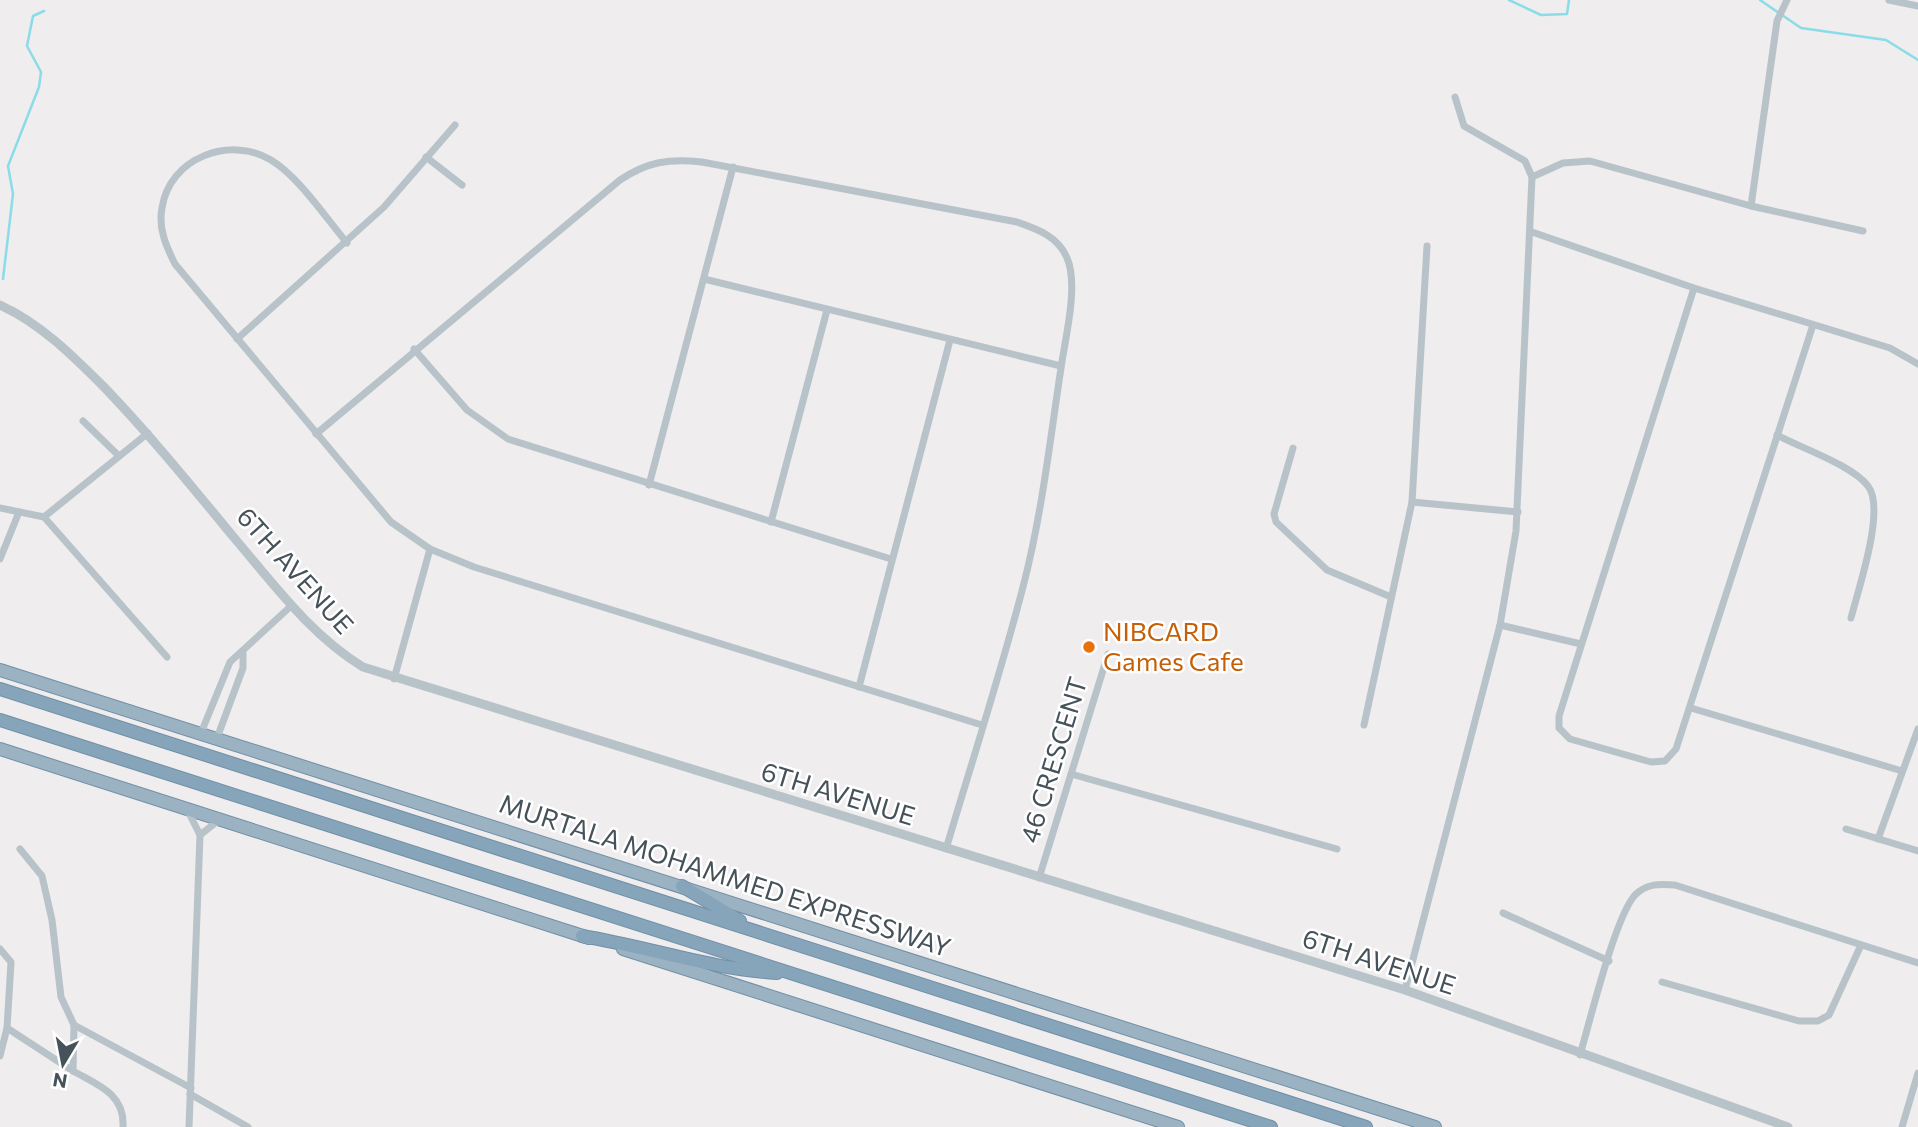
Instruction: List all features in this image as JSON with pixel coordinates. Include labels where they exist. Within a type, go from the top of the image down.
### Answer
[{"type":"highway","name":"MURTALA MOHAMMED EXPRESSWAY","points":[[0,670],[1435,1127]]},
{"type":"highway","name":"MURTALA MOHAMMED EXPRESSWAY","points":[[0,689],[1366,1127]]},
{"type":"highway","points":[[0,720],[1271,1127]]},
{"type":"highway","points":[[0,749],[1178,1127]]},
{"type":"highway","points":[[682,886],[759,932]]},
{"type":"highway","points":[[582,936],[644,946],[738,970],[796,974]]},
{"type":"street","points":[[1751,206],[1777,21],[1787,0]]},
{"type":"street","points":[[1889,0],[1918,6]]},
{"type":"street","points":[[1405,990],[1500,625],[1518,512],[1532,232],[1532,177],[1525,161],[1464,126],[1455,97]]},
{"type":"street","points":[[237,339],[348,243],[384,207],[455,125]]},
{"type":"street","points":[[348,243],[286,172],[271,159],[250,151],[230,149],[208,153],[191,162],[176,176],[162,206],[161,227],[175,264],[391,522],[429,549],[474,567],[982,725]]},
{"type":"street","points":[[426,157],[462,185]]},
{"type":"street","points":[[316,434],[414,349],[637,169],[676,158],[1007,220],[1041,230],[1057,243],[1067,257],[1071,272],[1061,366],[1025,582],[946,849]]},
{"type":"street","points":[[1532,177],[1563,163],[1590,162],[1751,206],[1863,231]]},
{"type":"street","points":[[649,485],[733,167]]},
{"type":"street","points":[[1532,232],[1694,288],[1890,348],[1918,363]]},
{"type":"street","points":[[1364,726],[1412,502],[1427,246]]},
{"type":"street","points":[[704,279],[1061,366]]},
{"type":"street","points":[[1694,288],[1559,716],[1559,728],[1570,739],[1651,762],[1664,761],[1676,749],[1813,325]]},
{"type":"street","name":"6TH AVENUE","points":[[0,305],[41,329],[85,368],[148,433],[291,606],[334,649],[363,667],[394,679],[1405,990],[1580,1055],[1788,1127]]},
{"type":"street","points":[[771,522],[827,310]]},
{"type":"street","points":[[859,687],[950,340]]},
{"type":"street","points":[[414,349],[467,410],[508,439],[891,559]]},
{"type":"street","points":[[83,421],[119,456]]},
{"type":"street","points":[[44,517],[148,433]]},
{"type":"street","points":[[1777,436],[1850,472],[1868,486],[1874,501],[1873,524],[1852,618]]},
{"type":"street","points":[[1293,448],[1275,514],[1276,522],[1327,570],[1391,597]]},
{"type":"street","points":[[1412,502],[1518,512]]},
{"type":"street","points":[[0,508],[44,517],[167,657]]},
{"type":"street","points":[[0,559],[19,512]]},
{"type":"street","points":[[394,679],[429,549]]},
{"type":"street","points":[[201,733],[230,662],[243,653],[291,606]]},
{"type":"street","points":[[1500,625],[1581,643]]},
{"type":"street","points":[[217,738],[243,668],[243,653]]},
{"type":"street","name":"46 CRESCENT","points":[[1039,878],[1108,654]]},
{"type":"street","points":[[1691,708],[1902,771]]},
{"type":"street","points":[[1878,839],[1918,729]]},
{"type":"street","points":[[1071,774],[1336,849]]},
{"type":"street","points":[[186,808],[200,835],[189,1127]]},
{"type":"street","points":[[200,835],[221,819]]},
{"type":"street","points":[[1846,829],[1918,851]]},
{"type":"street","points":[[20,849],[42,876],[52,920],[61,997],[75,1025],[73,1071]]},
{"type":"street","points":[[1580,1055],[1628,907],[1636,894],[1652,884],[1675,885],[1918,963]]},
{"type":"street","points":[[1503,913],[1609,961]]},
{"type":"street","points":[[1662,982],[1799,1021],[1818,1021],[1829,1015],[1861,946]]},
{"type":"street","points":[[0,949],[11,962],[7,1028],[0,1056]]},
{"type":"street","points":[[75,1025],[248,1127]]},
{"type":"street","points":[[7,1028],[111,1092],[124,1115],[123,1127]]},
{"type":"street","points":[[1902,1127],[1918,1073]]},
{"type":"waterway","points":[[1509,0],[1541,15],[1567,14],[1569,0]]},
{"type":"waterway","points":[[1760,0],[1801,28],[1886,40],[1918,60]]},
{"type":"waterway","points":[[3,279],[13,194],[8,166],[39,87],[41,72],[27,46],[33,16],[44,11]]},
{"type":"place","name":"NIBCARD Games Cafe","points":[[1089,647]]}]
